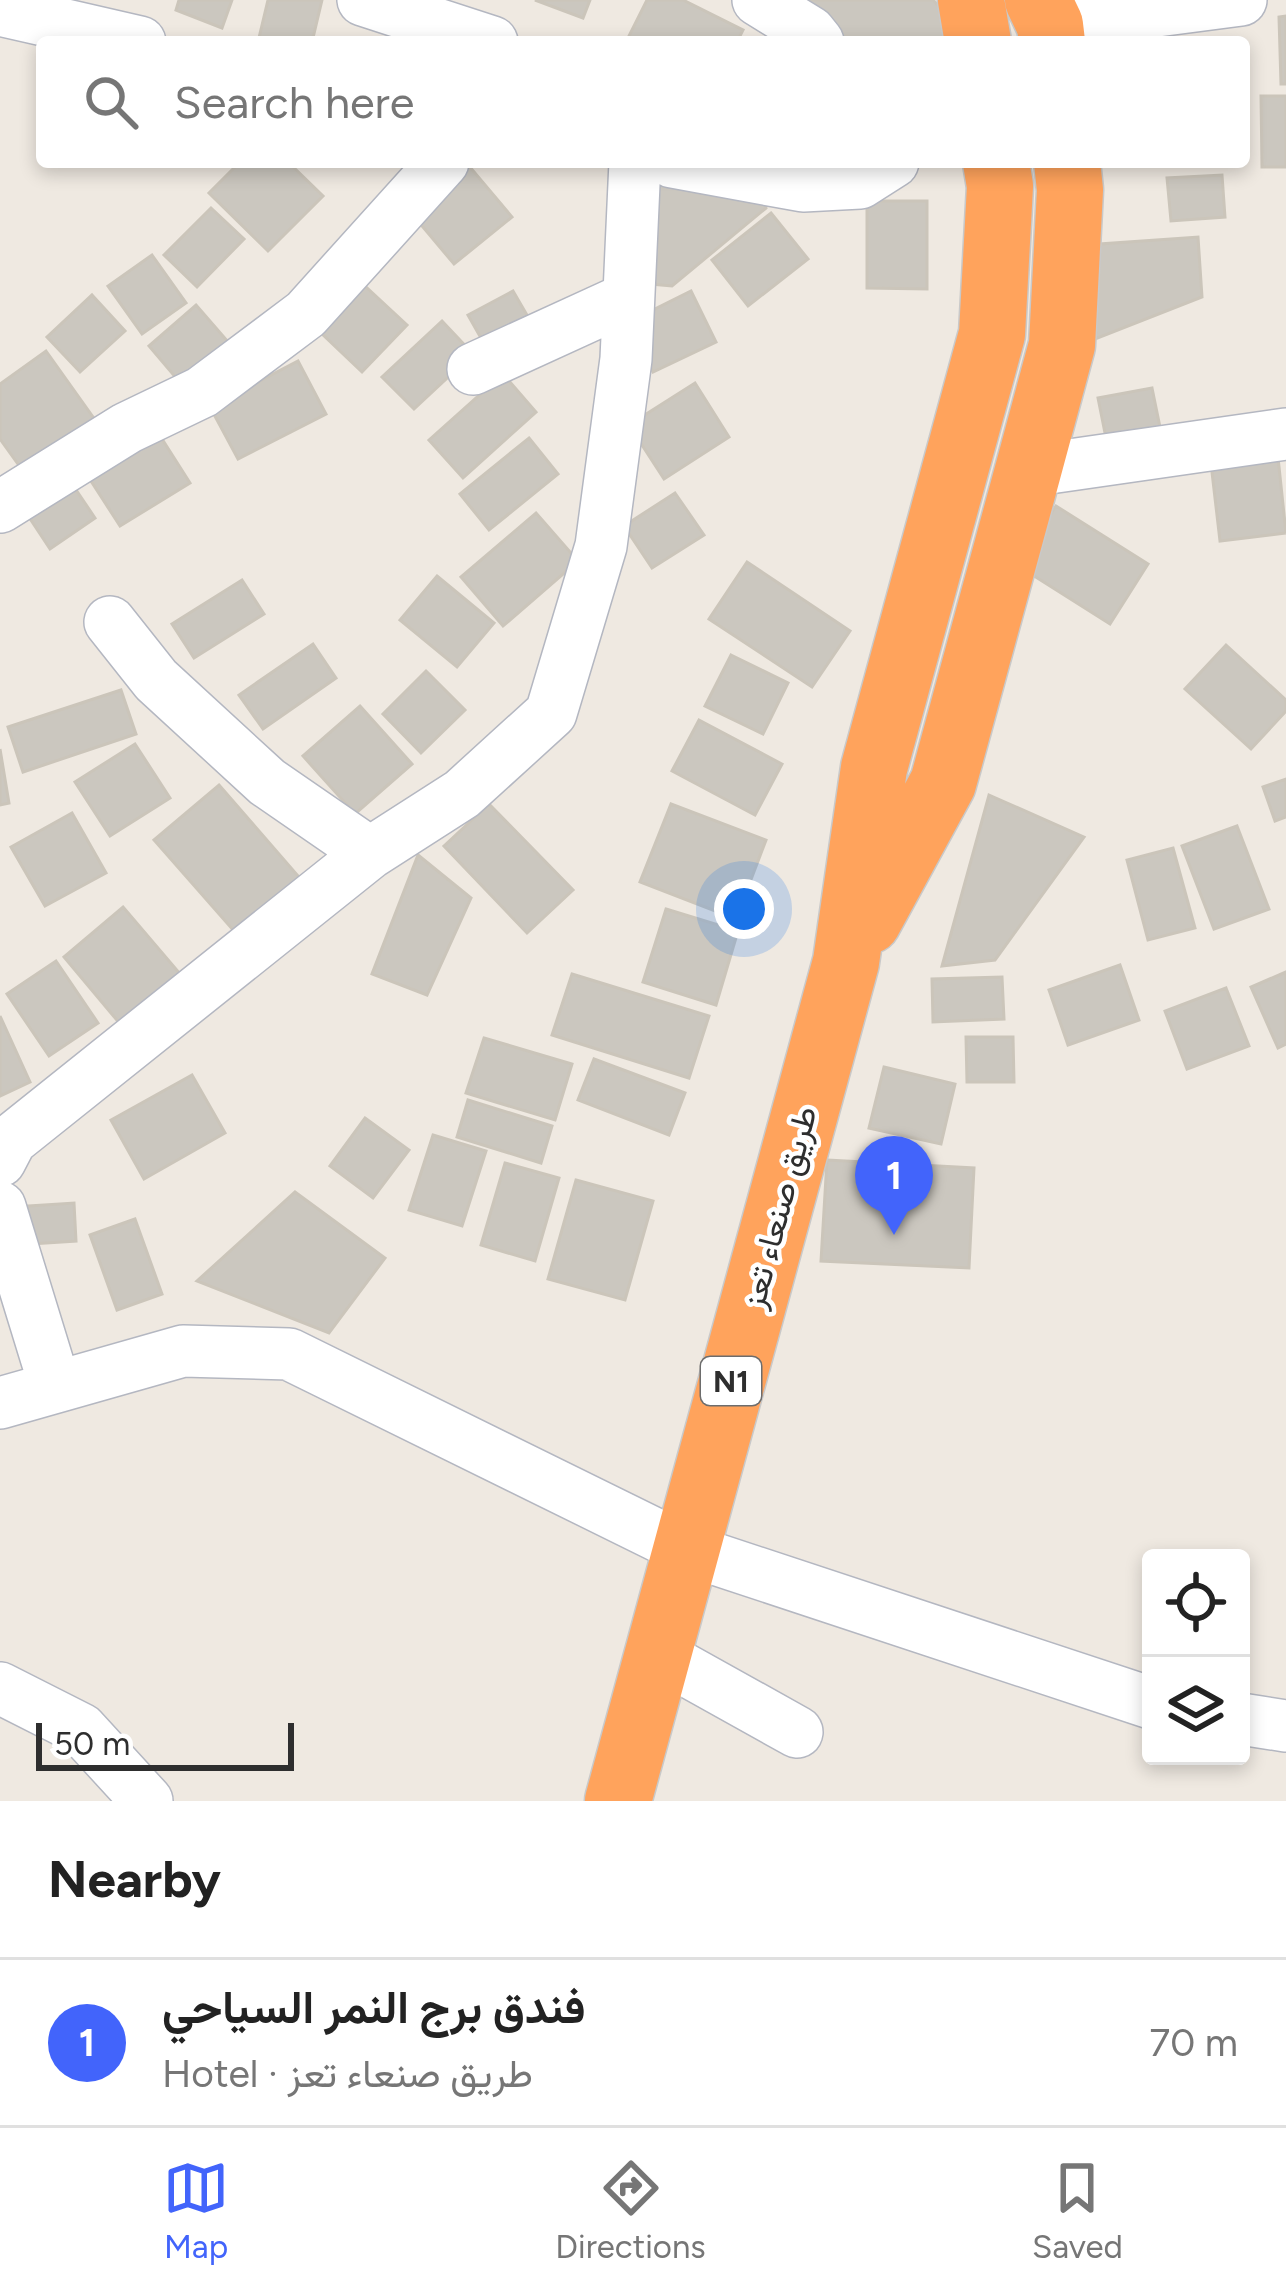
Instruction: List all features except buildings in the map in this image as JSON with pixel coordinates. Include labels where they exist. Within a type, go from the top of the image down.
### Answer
[{"type":"highway","points":[[971,0],[977,36]]},
{"type":"highway","name":"طريق صنعاء تعز","points":[[847,962],[943,783],[1061,345],[1070,190],[1067,168]]},
{"type":"highway","name":"طريق صنعاء تعز","points":[[618,1801],[847,962],[874,768],[992,334],[983,170]]},
{"type":"street","points":[[363,0],[474,36]]},
{"type":"street","points":[[758,0],[813,36]]},
{"type":"street","points":[[1046,22],[1241,0]]},
{"type":"street","points":[[0,10],[114,36]]},
{"type":"street","points":[[0,507],[128,428],[202,392],[306,314],[438,168]]},
{"type":"street","points":[[0,1161],[11,1140],[370,853],[462,794],[551,713],[601,546],[626,359],[635,168]]},
{"type":"street","points":[[705,168],[803,186],[860,184],[884,168]]},
{"type":"street","points":[[473,369],[626,299]]},
{"type":"street","points":[[1028,471],[1286,434]]},
{"type":"street","points":[[110,622],[156,680],[267,782],[370,853]]},
{"type":"street","points":[[0,1207],[55,1386]]},
{"type":"street","points":[[0,1403],[183,1351],[289,1354],[685,1549],[1142,1700]]},
{"type":"street","points":[[657,1654],[797,1732]]},
{"type":"street","points":[[0,1688],[81,1729],[147,1801]]},
{"type":"street","points":[[1250,1720],[1286,1726]]},
{"type":"place","name":"فندق برج النمر السياحي","points":[[894,1235]]}]
